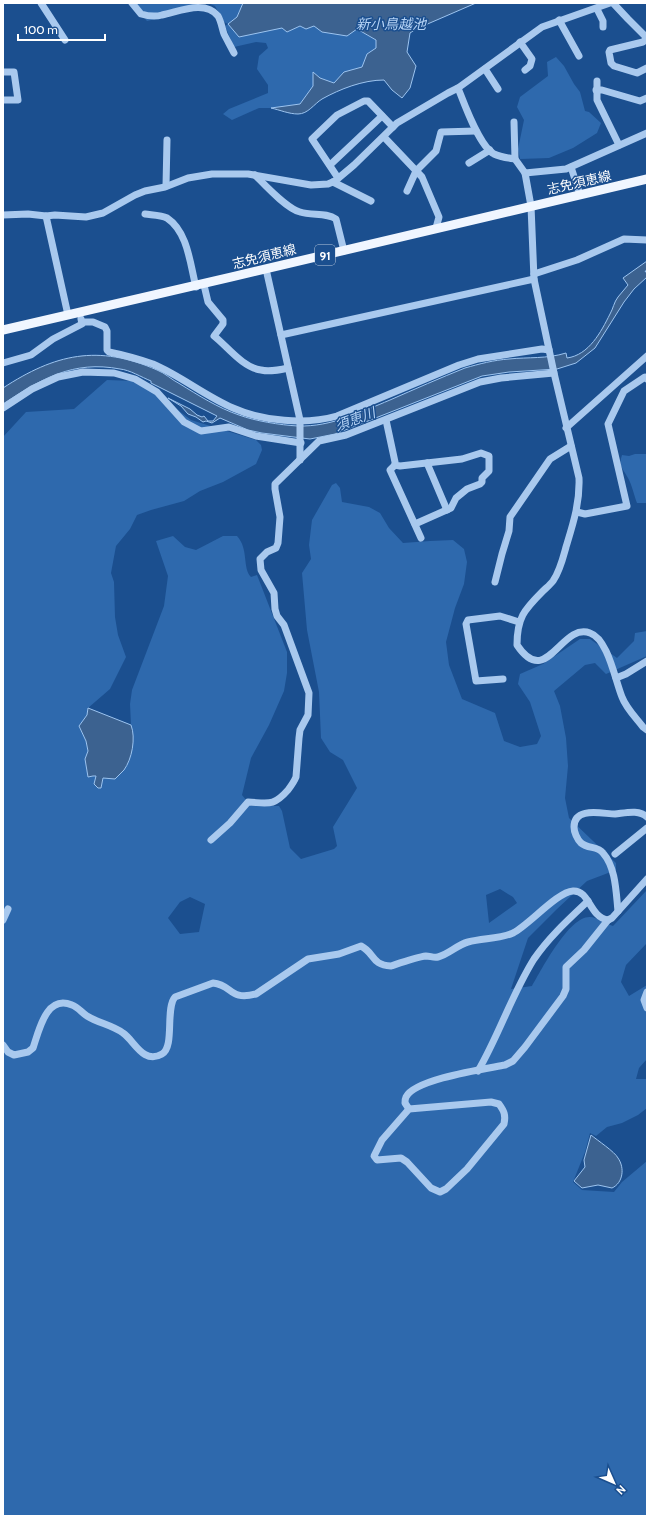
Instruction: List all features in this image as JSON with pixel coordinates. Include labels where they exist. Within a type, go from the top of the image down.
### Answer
[{"type":"main road","name":"志免須恵線","points":[[3,330],[200,286],[436,228],[647,179]]},
{"type":"street","points":[[42,3],[65,40]]},
{"type":"street","points":[[132,3],[141,14],[153,16],[163,15],[192,5],[211,7],[218,16],[234,53]]},
{"type":"street","points":[[3,215],[28,214],[46,216],[86,216],[103,213],[145,191],[166,186],[188,178],[212,174],[255,175],[311,185],[321,185],[336,180],[393,127],[458,88],[542,27],[559,20],[597,9],[610,3]]},
{"type":"street","points":[[613,3],[647,38],[643,42],[610,50],[611,63],[614,66],[637,73],[647,68]]},
{"type":"street","points":[[597,9],[603,21],[603,27]]},
{"type":"street","points":[[559,20],[579,56]]},
{"type":"street","points":[[520,42],[532,59],[530,66],[525,70]]},
{"type":"street","points":[[485,69],[498,89]]},
{"type":"street","points":[[3,72],[14,72],[18,100],[3,100]]},
{"type":"street","points":[[597,81],[597,100],[619,145]]},
{"type":"street","points":[[458,88],[476,131],[490,150],[494,154],[515,159]]},
{"type":"street","points":[[596,90],[602,90],[640,101],[647,98]]},
{"type":"street","points":[[371,201],[336,180],[330,165],[312,139],[337,115],[364,101],[368,101],[393,127]]},
{"type":"street","points":[[330,165],[382,116]]},
{"type":"street","points":[[514,122],[515,159],[525,173],[531,206],[534,277],[566,428],[579,478],[577,512],[560,567],[553,581],[525,610],[517,633],[517,645],[527,657],[542,660],[550,655],[573,634],[583,631],[598,637],[616,678],[622,698],[647,730]]},
{"type":"street","points":[[407,191],[416,171],[436,152],[441,132],[476,131]]},
{"type":"street","points":[[525,173],[566,169],[647,133]]},
{"type":"street","points":[[384,137],[425,182],[439,217],[436,228]]},
{"type":"street","points":[[166,186],[167,140]]},
{"type":"street","points":[[469,163],[490,150]]},
{"type":"street","points":[[571,167],[580,195]]},
{"type":"street","points":[[255,175],[287,205],[298,212],[333,216],[336,219],[344,251]]},
{"type":"street","points":[[145,214],[166,218],[180,231],[200,286],[208,302],[223,320],[223,324],[214,336],[242,361],[259,370],[272,371],[288,368]]},
{"type":"street","points":[[46,216],[68,315]]},
{"type":"street","points":[[281,335],[534,277],[624,239],[647,240]]},
{"type":"street","points":[[266,269],[300,420],[300,460]]},
{"type":"street","points":[[79,313],[82,322]]},
{"type":"street","points":[[3,363],[31,355],[53,339],[82,324],[82,322],[93,322],[105,327],[107,331],[107,350],[109,352],[153,365],[232,408],[246,413],[306,421],[337,416],[459,365],[478,359],[542,349],[549,352]]},
{"type":"street","points":[[566,428],[647,356]]},
{"type":"street","points":[[3,408],[32,389],[58,377],[97,371],[114,373],[135,379],[157,392],[184,422],[201,431],[229,427],[256,436],[301,442]]},
{"type":"street","points":[[211,840],[230,823],[248,802],[271,803],[276,801],[280,799],[294,782],[296,777],[300,730],[308,716],[309,693],[284,626],[277,616],[274,593],[261,570],[260,559],[267,552],[276,548],[278,543],[280,517],[275,484],[319,441],[346,435],[480,382],[554,372]]},
{"type":"street","points":[[577,512],[584,514],[627,506],[608,424],[624,391],[645,377],[647,379]]},
{"type":"street","points":[[386,420],[395,462],[390,470],[421,538]]},
{"type":"street","points":[[495,582],[509,531],[510,517],[550,459],[571,446]]},
{"type":"street","points":[[394,465],[400,466],[462,459],[481,453],[489,456],[489,471],[482,478],[482,482],[480,484],[467,489],[456,498],[451,508],[415,524]]},
{"type":"street","points":[[426,463],[447,510]]},
{"type":"street","points":[[503,679],[476,681],[466,624],[468,620],[500,616],[520,622]]},
{"type":"street","points":[[616,678],[626,674],[647,661]]},
{"type":"street","points":[[618,911],[613,873],[607,859],[599,849],[582,844],[577,837],[574,826],[580,815],[591,812],[609,814],[640,812],[647,817]]},
{"type":"street","points":[[615,854],[647,828]]},
{"type":"street","points":[[409,1109],[405,1103],[406,1097],[413,1089],[425,1083],[436,1079],[505,1065],[513,1061],[563,996],[566,989],[566,967],[584,950],[608,920],[612,918],[647,879]]},
{"type":"street","points":[[3,1045],[8,1052],[14,1055],[28,1052],[33,1048],[47,1012],[51,1007],[63,1003],[76,1006],[90,1018],[122,1032],[142,1053],[149,1056],[156,1056],[163,1054],[167,1049],[172,1000],[175,997],[213,982],[219,983],[234,994],[249,996],[256,994],[308,960],[339,954],[361,946],[370,953],[378,964],[385,966],[391,966],[426,956],[436,958],[468,942],[512,933],[526,925],[563,895],[574,891],[579,892],[588,901],[596,915],[602,919],[608,920]]},
{"type":"street","points":[[478,1071],[495,1040],[521,983],[534,959],[562,926],[588,901]]},
{"type":"street","points":[[3,920],[8,909]]},
{"type":"street","points":[[647,992],[644,1000],[647,1008]]},
{"type":"street","points":[[491,1102],[499,1104],[504,1110],[506,1117],[504,1124],[467,1169],[446,1189],[440,1192],[431,1188],[408,1162],[400,1158],[377,1160],[374,1156],[382,1140],[409,1109],[491,1102]]},
{"type":"shaded area","points":[[131,3],[196,3],[173,15],[147,21]]},
{"type":"shaded area","points":[[208,3],[243,3],[237,17],[282,28],[287,32],[300,26],[356,29],[376,40],[376,48],[367,54],[363,67],[344,72],[335,83],[320,78],[313,72],[313,86],[300,104],[277,108],[259,108],[232,120],[223,114],[229,109],[268,93],[268,85],[257,69],[259,56],[268,48],[266,43],[256,42],[234,47],[225,26],[228,24],[224,22],[215,6]]},
{"type":"shaded area","points":[[556,57],[564,66],[580,92],[585,111],[589,112],[601,123],[597,133],[573,148],[549,158],[520,159],[518,149],[524,120],[517,107],[520,97],[548,76],[547,62]]},
{"type":"shaded area","points":[[107,380],[134,381],[158,395],[191,420],[256,440],[261,445],[262,450],[256,464],[223,482],[200,491],[184,501],[137,515],[130,529],[116,546],[111,573],[114,582],[115,617],[118,635],[126,657],[110,689],[88,708],[87,715],[79,726],[86,741],[88,751],[85,759],[88,777],[93,776],[103,778],[128,762],[133,732],[131,725],[130,704],[132,690],[164,606],[168,576],[156,541],[173,536],[185,547],[196,550],[223,536],[237,536],[243,547],[248,573],[251,577],[257,575],[287,652],[287,673],[284,691],[269,725],[251,758],[242,795],[251,806],[279,806],[282,811],[290,848],[301,859],[334,849],[337,846],[333,827],[357,788],[343,760],[330,752],[321,738],[319,692],[307,630],[302,573],[311,559],[309,545],[312,520],[332,485],[336,483],[340,488],[342,502],[369,507],[380,513],[389,528],[403,543],[453,540],[464,549],[467,562],[464,584],[455,608],[446,642],[449,665],[462,699],[495,713],[504,741],[520,747],[537,744],[541,736],[530,702],[518,684],[520,674],[543,664],[580,639],[590,639],[617,658],[634,641],[635,633],[647,631],[647,656],[606,674],[595,663],[585,665],[554,691],[560,706],[566,738],[568,766],[565,798],[569,818],[616,863],[616,870],[587,881],[528,938],[511,989],[532,986],[549,956],[573,925],[582,919],[590,917],[596,918],[613,926],[647,890],[647,943],[626,965],[621,982],[629,996],[647,985],[647,1059],[639,1068],[636,1079],[647,1079],[647,1108],[638,1115],[622,1123],[607,1127],[596,1136],[590,1133],[585,1152],[573,1182],[582,1190],[614,1192],[622,1182],[647,1161],[647,1516],[3,1516],[3,437],[26,412],[74,409]],"holes":[[[500,889],[513,897],[517,903],[489,923],[486,895]],[[190,897],[205,904],[199,932],[180,934],[168,918],[180,902]]]},
{"type":"shaded area","points":[[635,454],[647,454],[647,503],[637,503],[621,465],[622,455],[629,456]]},
{"type":"water","name":"新小鳥越池","points":[[243,3],[476,3],[410,33],[407,52],[416,66],[410,88],[402,98],[392,90],[384,80],[376,80],[336,92],[322,99],[302,114],[298,114],[271,108],[300,104],[313,86],[313,72],[320,78],[334,83],[344,72],[362,67],[367,54],[376,48],[376,40],[357,29],[347,36],[322,32],[314,26],[306,29],[300,26],[287,32],[282,28],[239,37],[228,24],[237,17]]},
{"type":"water","name":"須恵川","points":[[647,261],[647,269],[645,272],[647,271],[647,277],[634,289],[624,302],[595,348],[576,363],[557,369],[509,372],[482,376],[335,434],[310,439],[248,430],[220,418],[212,423],[206,421],[203,422],[188,414],[181,406],[168,398],[190,409],[197,415],[202,417],[204,416],[208,421],[213,421],[217,416],[136,374],[124,370],[103,367],[87,367],[58,374],[31,387],[3,404],[3,388],[22,376],[41,367],[59,361],[77,356],[96,355],[115,357],[136,362],[157,370],[201,397],[231,412],[245,417],[298,426],[322,424],[357,414],[465,368],[476,365],[492,361],[545,357],[566,353],[567,358],[575,356],[588,348],[603,328],[617,299],[628,285],[623,278]]},
{"type":"water","points":[[88,708],[131,725],[133,736],[131,754],[124,770],[115,779],[103,778],[101,788],[98,788],[94,784],[96,776],[88,777],[85,759],[88,751],[86,741],[79,726],[87,715]]},
{"type":"water","points":[[591,1135],[616,1155],[622,1166],[621,1179],[616,1186],[612,1188],[598,1185],[582,1188],[574,1181],[585,1167],[584,1160]]}]
